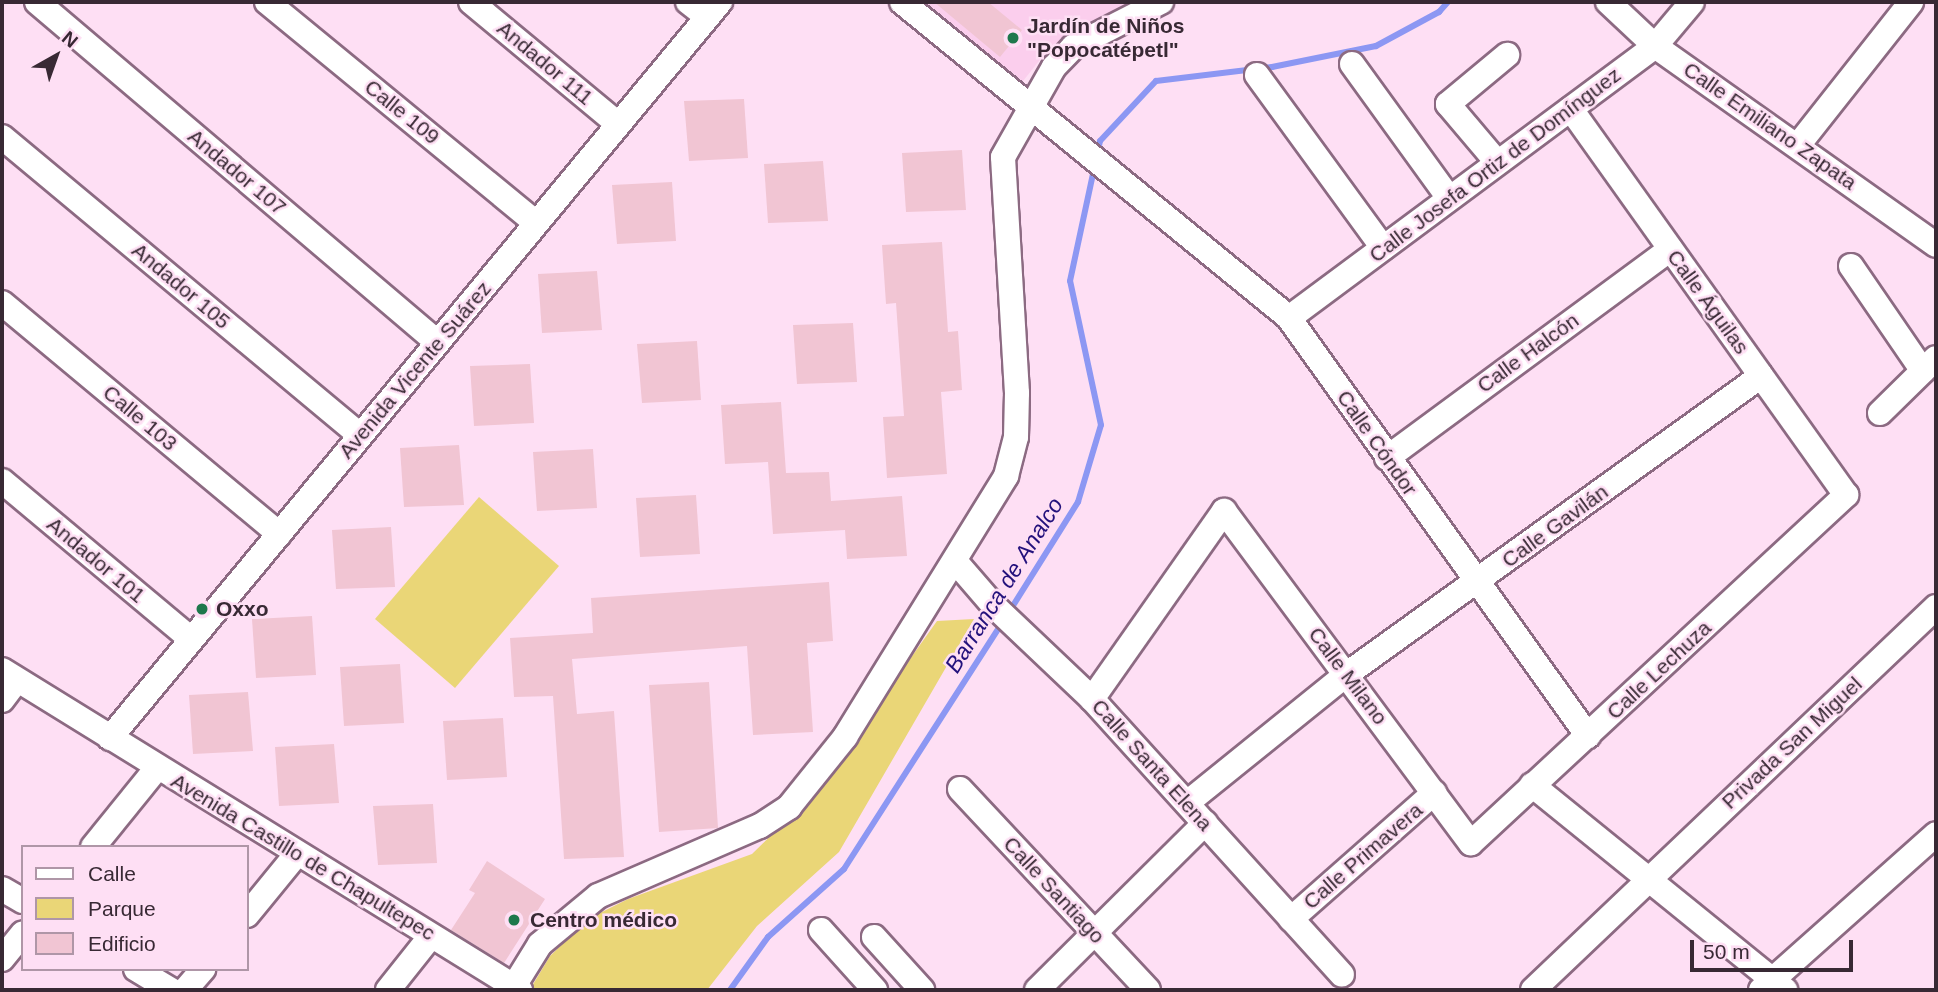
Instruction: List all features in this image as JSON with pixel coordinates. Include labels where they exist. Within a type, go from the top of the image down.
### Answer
[{"type":"street","name":"Andador 107","points":[[37,2],[437,342]]},
{"type":"street","name":"Calle 109","points":[[267,2],[536,223]]},
{"type":"street","name":"Andador 111","points":[[471,2],[618,124]]},
{"type":"street","name":"Calle Cóndor","points":[[902,2],[1289,318],[1588,736]]},
{"type":"street","points":[[517,988],[540,944],[598,896],[760,826],[789,807],[845,737],[1006,476],[1016,436],[1003,157],[1055,67],[1073,47],[1161,2]]},
{"type":"street","name":"Calle Emiliano Zapata","points":[[1608,2],[1655,46],[1934,237]]},
{"type":"street","name":"Calle Josefa Ortiz de Domínguez","points":[[1289,318],[1655,46],[1692,2]]},
{"type":"street","points":[[1799,144],[1911,2]]},
{"type":"street","name":"Avenida Vicente Suárez","points":[[110,738],[618,124],[705,7]]},
{"type":"street","points":[[1497,162],[1448,104],[1507,55]]},
{"type":"street","points":[[1352,64],[1449,198]]},
{"type":"street","points":[[1257,75],[1383,248]]},
{"type":"street","name":"Calle Águilas","points":[[1571,109],[1846,495]]},
{"type":"street","name":"Andador 105","points":[[2,137],[360,435]]},
{"type":"street","name":"Calle Halcón","points":[[1387,458],[1670,248]]},
{"type":"street","points":[[1851,265],[1930,364],[1880,413]]},
{"type":"street","name":"Calle 103","points":[[2,303],[279,534]]},
{"type":"street","name":"Calle Gavilán","points":[[1186,803],[1348,674],[1761,376]]},
{"type":"street","name":"Andador 101","points":[[2,481],[191,639]]},
{"type":"street","name":"Calle Lechuza","points":[[1471,842],[1846,495]]},
{"type":"street","name":"Calle Milano","points":[[1092,699],[1224,511],[1471,842]]},
{"type":"street","name":"Calle Santa Elena","points":[[955,561],[992,605],[1092,699],[1342,975]]},
{"type":"street","name":"Privada San Miguel","points":[[1533,990],[1936,607]]},
{"type":"street","points":[[2,700],[10,675]]},
{"type":"street","name":"Avenida Castillo de Chapultepec","points":[[10,675],[296,855],[517,988]]},
{"type":"street","points":[[95,845],[157,768]]},
{"type":"street","points":[[1532,785],[1772,987],[1936,834]]},
{"type":"street","name":"Calle Santiago","points":[[960,789],[1148,990]]},
{"type":"street","name":"Calle Primavera","points":[[1291,919],[1434,793]]},
{"type":"street","points":[[1037,990],[1092,932],[1205,823]]},
{"type":"street","points":[[248,914],[296,855]]},
{"type":"street","points":[[2,889],[21,900]]},
{"type":"street","points":[[821,930],[875,990]]},
{"type":"street","points":[[2,959],[21,935]]},
{"type":"street","points":[[388,990],[431,936]]},
{"type":"street","points":[[874,937],[922,990]]},
{"type":"street","points":[[139,971],[171,990]]},
{"type":"street","points":[[185,990],[200,971]]},
{"type":"shaded area","name":"Jardín de Niños \"Popocatépetl\"","points":[[917,2],[1130,2],[1051,46],[1019,86]]},
{"type":"green space","points":[[479,497],[559,566],[455,688],[375,619]]},
{"type":"green space","points":[[974,619],[839,852],[757,926],[707,990],[534,990],[532,986],[550,956],[588,919],[628,899],[752,854],[816,791],[937,621]]},
{"type":"building","points":[[934,2],[988,2],[1022,30],[1000,57]]},
{"type":"building","points":[[744,99],[748,158],[689,161],[684,101]]},
{"type":"building","points":[[962,150],[966,210],[906,212],[902,153]]},
{"type":"building","points":[[823,161],[828,221],[768,223],[764,164]]},
{"type":"building","points":[[672,182],[676,241],[617,244],[612,185]]},
{"type":"building","points":[[942,242],[948,332],[958,331],[962,390],[941,392],[947,474],[887,478],[883,417],[904,416],[896,303],[886,304],[882,245]]},
{"type":"building","points":[[597,271],[602,330],[542,333],[538,274]]},
{"type":"building","points":[[853,323],[857,382],[797,384],[793,325]]},
{"type":"building","points":[[697,341],[701,400],[642,403],[637,344]]},
{"type":"building","points":[[530,364],[534,423],[474,426],[470,366]]},
{"type":"building","points":[[781,402],[786,473],[829,472],[831,501],[902,496],[907,556],[847,559],[845,530],[773,534],[768,462],[725,464],[721,405]]},
{"type":"building","points":[[459,445],[464,505],[404,507],[400,448]]},
{"type":"building","points":[[593,449],[597,508],[537,511],[533,452]]},
{"type":"building","points":[[696,495],[700,554],[640,557],[636,498]]},
{"type":"building","points":[[391,527],[395,587],[336,589],[332,530]]},
{"type":"building","points":[[829,582],[833,641],[807,643],[813,732],[753,735],[747,646],[572,659],[577,714],[614,711],[624,857],[564,859],[553,696],[514,697],[510,638],[593,633],[591,598]]},
{"type":"building","points":[[312,616],[316,675],[256,678],[252,619]]},
{"type":"building","points":[[400,664],[404,723],[344,726],[340,667]]},
{"type":"building","points":[[709,682],[718,828],[659,832],[649,685]]},
{"type":"building","points":[[248,692],[253,751],[193,754],[189,695]]},
{"type":"building","points":[[503,718],[507,777],[447,780],[443,721]]},
{"type":"building","points":[[334,744],[339,803],[279,806],[275,747]]},
{"type":"building","points":[[433,804],[437,863],[378,865],[373,806]]},
{"type":"building","name":"Centro médico","points":[[487,861],[545,899],[504,963],[451,930],[475,893],[469,890]]},
{"type":"waterway","name":"Barranca de Analco","points":[[1097,155],[1100,141],[1156,81],[1272,67],[1376,46],[1439,12],[1448,2]]},
{"type":"waterway","name":"Barranca de Analco","points":[[1009,612],[1078,502],[1101,425],[1070,281],[1094,169]]},
{"type":"waterway","name":"Barranca de Analco","points":[[730,990],[768,937],[844,869],[1003,621]]},
{"type":"place","name":"Jardín de Niños \"Popocatépetl\"","points":[[1013,38]]},
{"type":"place","name":"Oxxo","points":[[202,609]]},
{"type":"place","name":"Centro médico","points":[[514,920]]}]
